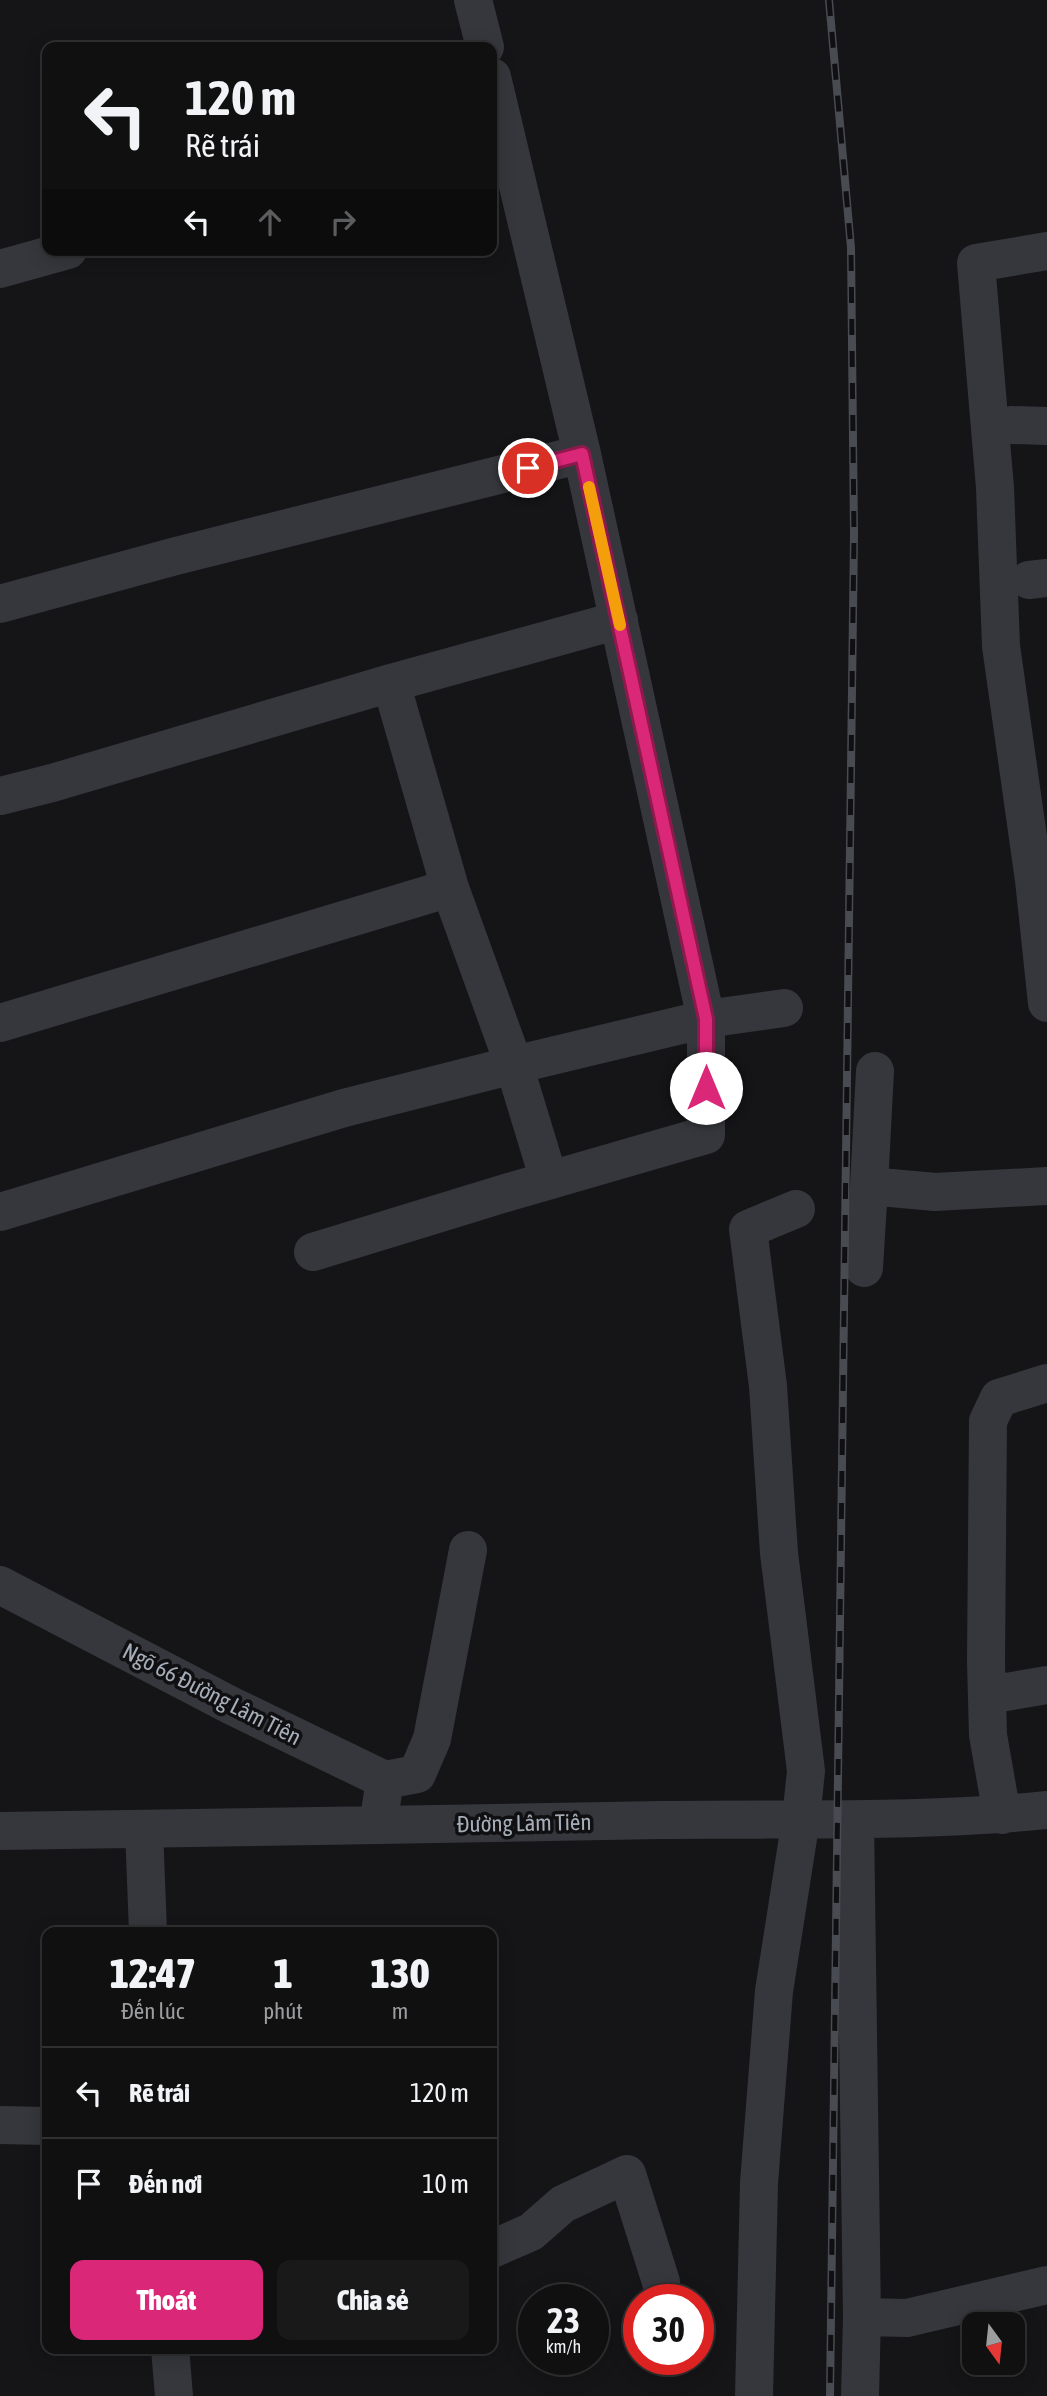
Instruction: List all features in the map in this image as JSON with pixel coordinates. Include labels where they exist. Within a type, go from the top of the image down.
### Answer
[{"type":"street","points":[[473,0],[484,42]]},
{"type":"street","points":[[313,1252],[706,1135],[706,1019],[582,454],[497,98]]},
{"type":"street","points":[[1047,251],[976,263],[995,488],[1001,646],[1040,879],[1047,1003]]},
{"type":"street","points":[[0,270],[48,256]]},
{"type":"street","points":[[0,604],[176,556],[582,454]]},
{"type":"street","points":[[0,796],[619,620]]},
{"type":"street","points":[[391,683],[450,888],[514,1065],[549,1180]]},
{"type":"street","points":[[0,1023],[450,888]]},
{"type":"street","points":[[0,1212],[344,1108],[706,1019],[784,1008]]},
{"type":"street","points":[[864,1268],[875,1071]]},
{"type":"street","points":[[869,1186],[935,1192],[1047,1185]]},
{"type":"street","points":[[754,2396],[760,2183],[774,1991],[806,1771],[779,1553],[768,1386],[748,1229],[796,1209]]},
{"type":"street","points":[[1002,1815],[988,1735],[988,1421],[999,1398],[1047,1383]]},
{"type":"street","points":[[378,1825],[385,1780],[417,1774],[432,1739],[468,1550]]},
{"type":"street","name":"Ngõ 66 Đường Lâm Tiên","points":[[0,1585],[232,1706],[385,1780]]},
{"type":"street","points":[[988,1695],[1047,1685]]},
{"type":"street","name":"Đường Lâm Tiên","points":[[0,1831],[855,1820],[1047,1811]]},
{"type":"street","points":[[855,1820],[862,2317],[860,2396]]},
{"type":"street","points":[[144,1829],[148,1927]]},
{"type":"street","points":[[0,2124],[42,2126]]},
{"type":"street","points":[[497,2247],[531,2232],[564,2204],[627,2174],[661,2282]]},
{"type":"street","points":[[862,2317],[907,2318],[1047,2285]]},
{"type":"street","points":[[170,2354],[174,2396]]},
{"type":"railway","points":[[829,0],[851,248],[854,535],[830,2396]]},
{"type":"slow traffic","points":[[589,487],[620,625]]},
{"type":"route","points":[[528,468],[582,454],[706,1019],[706,1088]]}]
